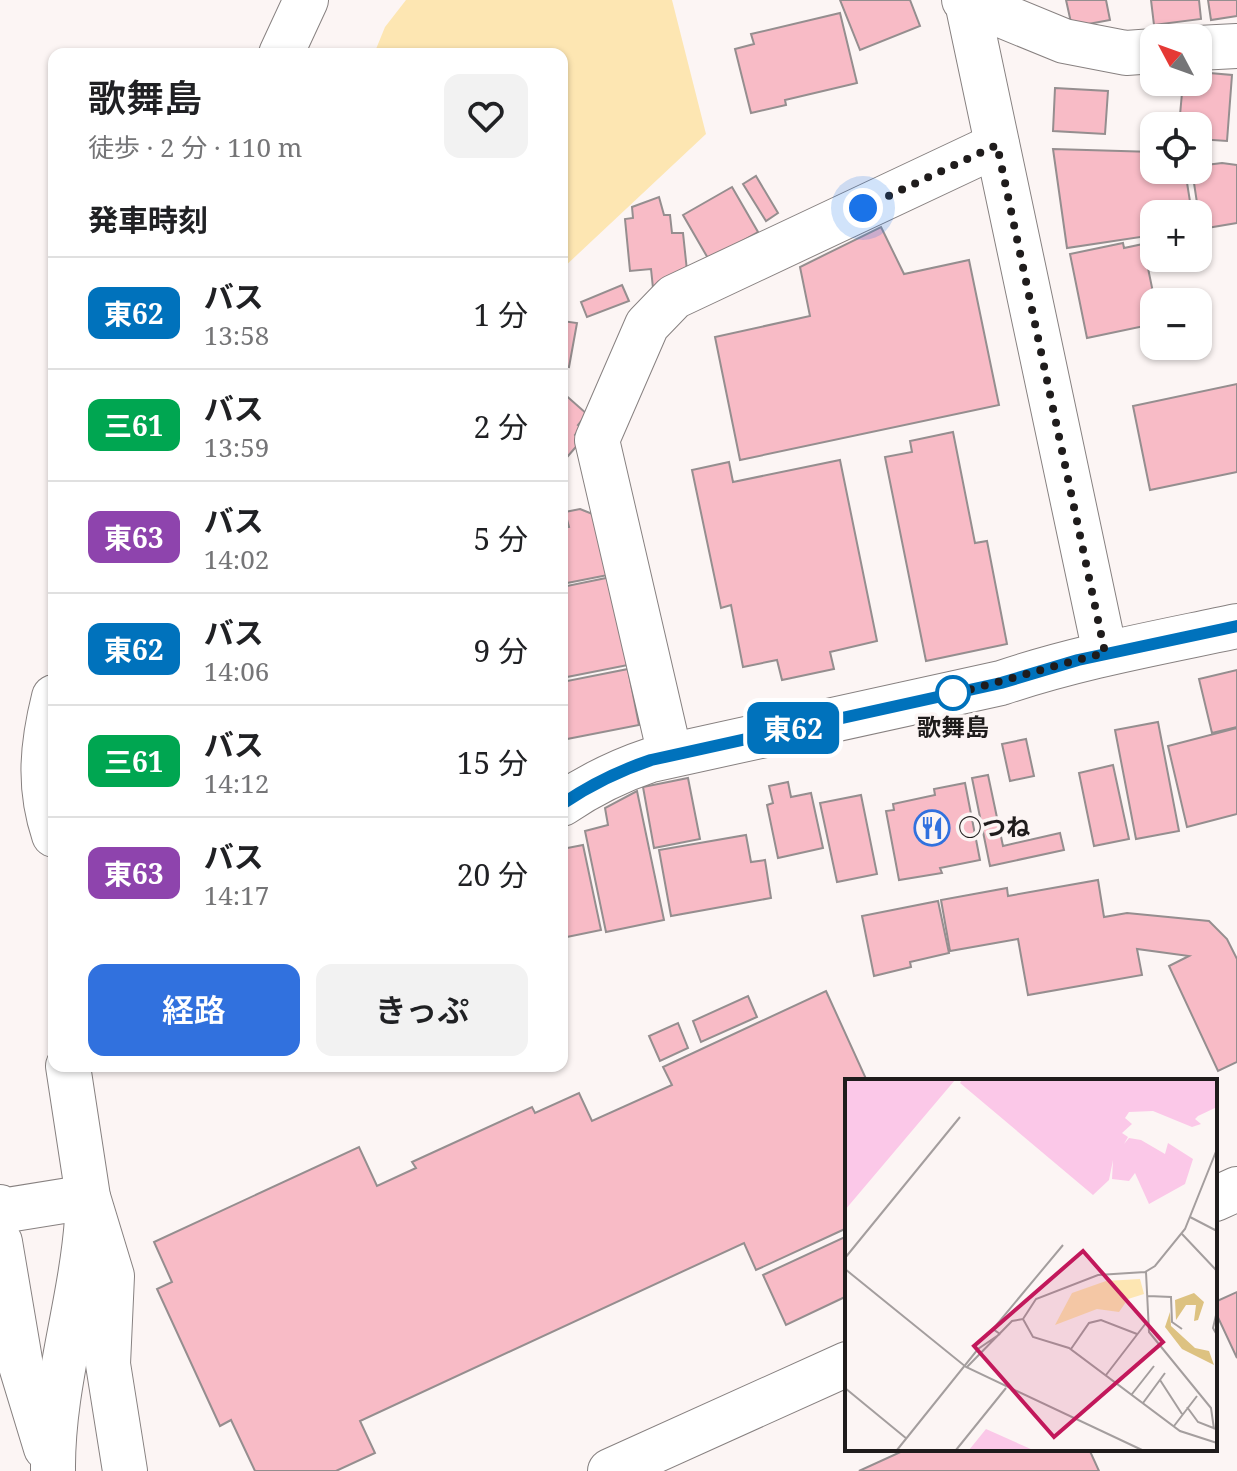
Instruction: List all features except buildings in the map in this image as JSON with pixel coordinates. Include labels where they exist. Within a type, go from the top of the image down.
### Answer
[{"type":"street","points":[[284,48],[306,0]]},
{"type":"street","points":[[966,1],[1064,41],[1126,53],[1140,52]]},
{"type":"street","points":[[966,1],[1105,653]]},
{"type":"street","points":[[1212,47],[1237,46]]},
{"type":"street","points":[[670,755],[597,440],[647,325],[674,297],[997,145]]},
{"type":"street","points":[[568,800],[623,769],[670,755],[1001,683],[1051,666],[1237,626]]},
{"type":"street","points":[[48,721],[42,768],[48,812]]},
{"type":"street","points":[[69,1072],[88,1197],[112,1276],[108,1364],[125,1471]]},
{"type":"street","points":[[1217,1198],[1237,1189]]},
{"type":"street","points":[[0,1236],[0,1209],[88,1197]]},
{"type":"street","points":[[53,1470],[58,1393],[84,1265],[88,1197]]},
{"type":"street","points":[[0,1242],[21,1366],[53,1470]]},
{"type":"street","points":[[610,1471],[845,1365]]},
{"type":"shaded area","points":[[406,0],[672,0],[706,134],[568,263],[568,48],[376,48],[385,27]]},
{"type":"bus line","name":"東62","points":[[568,800],[623,769],[651,760],[1001,683],[1051,666],[1105,653],[1237,626]]},
{"type":"place","name":"歌舞島","points":[[953,693]]},
{"type":"place","name":"○つね","points":[[932,828]]},
{"type":"route","points":[[863,208],[997,145],[1105,653],[1051,666],[1001,683],[942,696],[953,693]]}]
